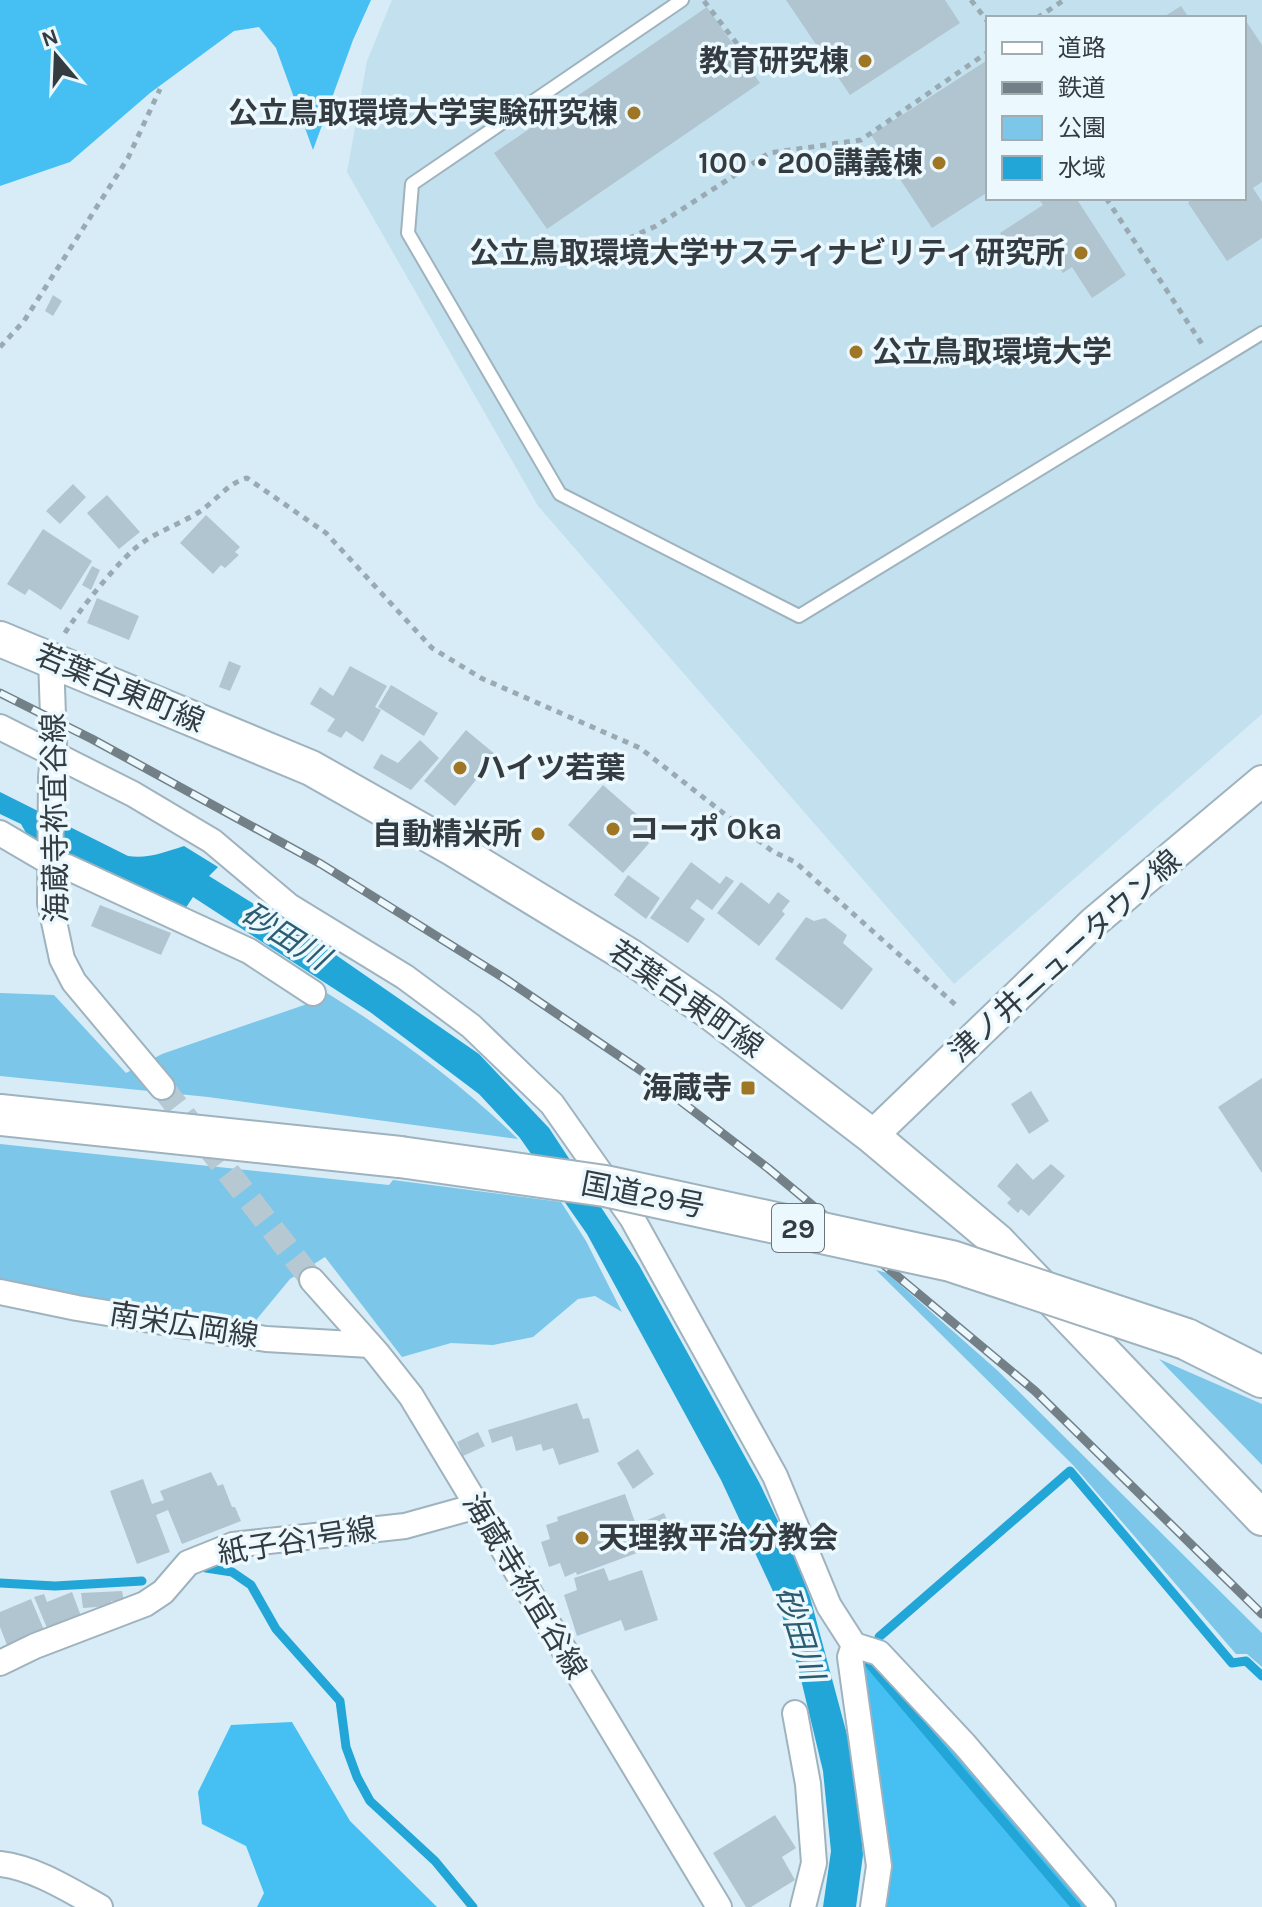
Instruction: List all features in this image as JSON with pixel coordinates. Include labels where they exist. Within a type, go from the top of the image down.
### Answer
[{"type":"highway","name":"国道29号","points":[[0,1115],[400,1157],[605,1186],[951,1261],[1186,1339],[1262,1377]]},
{"type":"main road","name":"若葉台東町線","points":[[0,639],[311,768],[454,849],[631,957],[709,1011],[872,1136],[997,1241],[1262,1518]]},
{"type":"street","name":"海蔵寺祢宜谷線","points":[[51,658],[54,752],[50,903],[62,959],[74,982],[162,1087]]},
{"type":"street","points":[[0,727],[133,794],[212,841],[289,906],[405,977],[471,1026],[552,1104],[640,1232],[775,1476],[829,1606],[854,1645],[879,1653],[965,1745],[1103,1907]]},
{"type":"street","name":"津ノ井ニュータウン線","points":[[872,1136],[1094,922],[1262,781]]},
{"type":"street","points":[[0,833],[249,951],[313,993]]},
{"type":"street","name":"海蔵寺祢宜谷線","points":[[312,1280],[411,1396],[719,1907]]},
{"type":"street","name":"南栄広岡線","points":[[0,1292],[266,1339],[370,1345]]},
{"type":"street","points":[[1186,1339],[1262,1362]]},
{"type":"street","name":"紙子谷1号線","points":[[0,1663],[35,1646],[145,1604],[163,1592],[188,1563],[233,1545],[405,1526],[477,1506]]},
{"type":"street","points":[[854,1645],[850,1657],[879,1866],[873,1907]]},
{"type":"street","points":[[795,1713],[808,1784],[814,1863],[803,1907]]},
{"type":"street","points":[[0,1864],[35,1873],[100,1907]]},
{"type":"lane","points":[[682,0],[412,184],[408,233],[560,494],[799,616],[1262,333]]},
{"type":"path","points":[[703,0],[755,67]]},
{"type":"path","points":[[971,0],[986,19]]},
{"type":"path","points":[[1040,16],[1064,0]]},
{"type":"path","points":[[596,253],[656,226],[769,153],[861,140],[986,53]]},
{"type":"path","points":[[0,347],[31,311],[120,171],[160,89]]},
{"type":"path","points":[[1107,200],[1203,346]]},
{"type":"path","points":[[51,658],[66,630],[140,543],[188,519],[237,481],[247,478],[326,533],[432,648],[481,678],[640,748],[772,851],[795,862],[958,1007]]},
{"type":"shaded area","points":[[0,0],[371,0],[313,150],[276,48],[259,27],[234,31],[150,93],[70,162],[0,186]]},
{"type":"shaded area","name":"公立鳥取環境大学","points":[[392,0],[1262,0],[1262,714],[954,984],[538,506],[347,172],[367,61]]},
{"type":"shaded area","points":[[860,1654],[873,1658],[1087,1907],[882,1907],[886,1827]]},
{"type":"shaded area","points":[[292,1722],[350,1821],[437,1907],[257,1907],[264,1893],[246,1846],[202,1824],[198,1792],[231,1725]]},
{"type":"green space","points":[[319,988],[423,1058],[518,1139],[208,1097],[0,1076],[0,993],[54,995],[126,1073],[162,1054],[310,1003]]},
{"type":"green space","points":[[0,1144],[389,1185],[393,1180],[561,1202],[586,1241],[622,1312],[595,1296],[578,1299],[533,1337],[493,1345],[451,1343],[402,1357],[325,1257],[290,1279],[252,1325],[0,1284]]},
{"type":"green space","points":[[876,1270],[887,1273],[998,1371],[1262,1633],[1262,1667],[1247,1654],[1236,1654],[1073,1465]]},
{"type":"green space","points":[[1159,1359],[1262,1404],[1262,1465]]},
{"type":"water","name":"砂田川","points":[[0,792],[128,856],[149,856],[184,846],[218,867],[209,876],[333,953],[479,1054],[549,1128],[639,1265],[759,1482],[792,1550],[810,1597],[856,1768],[863,1855],[856,1907],[823,1907],[831,1851],[823,1771],[798,1667],[778,1602],[721,1480],[587,1234],[520,1138],[479,1094],[370,1012],[193,897],[183,912],[33,845],[21,824],[0,814]]},
{"type":"building","name":"教育研究棟","points":[[786,0],[945,0],[960,23],[850,95]]},
{"type":"building","points":[[1181,6],[1188,16],[1165,16]]},
{"type":"building","name":"公立鳥取環境大学実験研究棟","points":[[707,7],[760,83],[547,229],[494,153]]},
{"type":"building","points":[[1246,21],[1262,45],[1262,182],[1253,188],[1262,202],[1262,238],[1227,261],[1188,203],[1190,200],[1246,200]]},
{"type":"building","name":"100・200講義棟","points":[[986,61],[986,193],[932,228],[871,135]]},
{"type":"building","name":"公立鳥取環境大学サスティナビリティ研究所","points":[[1039,200],[1077,200],[1126,275],[1092,298],[1072,267],[1063,273],[1044,245],[1019,261],[1000,233],[1043,205]]},
{"type":"building","points":[[53,295],[62,301],[53,316],[45,311]]},
{"type":"building","points":[[73,484],[86,497],[60,524],[46,511]]},
{"type":"building","points":[[107,495],[140,532],[119,549],[87,513]]},
{"type":"building","points":[[206,515],[240,547],[235,552],[239,555],[225,568],[221,565],[213,574],[180,543]]},
{"type":"building","points":[[43,529],[92,561],[61,610],[29,589],[25,595],[7,584]]},
{"type":"building","points":[[92,566],[100,570],[91,590],[82,585]]},
{"type":"building","points":[[97,598],[139,616],[129,640],[87,623]]},
{"type":"building","points":[[229,661],[241,666],[230,691],[219,687]]},
{"type":"building","points":[[350,666],[387,686],[375,707],[381,710],[363,742],[346,731],[341,738],[327,731],[335,719],[310,704],[320,687],[333,696]]},
{"type":"building","points":[[391,685],[438,713],[424,736],[378,707]]},
{"type":"building","name":"ハイツ若葉","points":[[466,730],[496,755],[455,806],[424,781]]},
{"type":"building","points":[[420,740],[439,758],[411,790],[373,768],[381,754],[398,763]]},
{"type":"building","name":"コーポ Oka","points":[[603,785],[658,833],[623,873],[568,825]]},
{"type":"building","points":[[691,862],[720,884],[726,876],[734,881],[712,910],[697,899],[690,908],[705,919],[688,943],[650,918]]},
{"type":"building","points":[[628,875],[660,898],[646,919],[614,895]]},
{"type":"building","points":[[741,882],[769,904],[778,892],[790,901],[782,911],[785,914],[759,946],[717,913]]},
{"type":"building","points":[[100,905],[171,933],[161,955],[91,926]]},
{"type":"building","points":[[806,917],[814,921],[825,918],[847,935],[843,943],[873,969],[842,1010],[775,959]]},
{"type":"building","points":[[1262,1078],[1262,1173],[1218,1107]]},
{"type":"building","points":[[1031,1091],[1049,1121],[1029,1134],[1011,1104]]},
{"type":"building","points":[[1017,1163],[1033,1180],[1051,1164],[1065,1176],[1029,1216],[1021,1209],[1018,1213],[1007,1203],[1011,1199],[997,1186]]},
{"type":"building","points":[[577,1403],[583,1419],[589,1418],[599,1452],[559,1465],[553,1448],[543,1451],[541,1444],[516,1451],[512,1436],[492,1443],[488,1430]]},
{"type":"building","points":[[478,1432],[485,1446],[463,1456],[457,1442]]},
{"type":"building","points":[[638,1449],[654,1474],[633,1489],[617,1463]]},
{"type":"building","points":[[211,1472],[218,1486],[223,1484],[241,1521],[182,1544],[168,1510],[156,1515],[170,1552],[137,1564],[110,1491],[143,1479],[152,1504],[164,1500],[160,1491]]},
{"type":"building","points":[[625,1494],[645,1550],[577,1575],[576,1572],[565,1577],[560,1563],[549,1567],[541,1542],[550,1539],[546,1525],[558,1521],[557,1517]]},
{"type":"building","points":[[664,1513],[676,1540],[651,1552],[638,1524]]},
{"type":"building","points":[[604,1568],[609,1581],[642,1570],[658,1620],[625,1631],[621,1620],[577,1636],[564,1595],[577,1590],[574,1578]]},
{"type":"building","points":[[122,1591],[124,1601],[111,1601],[111,1606],[83,1608],[81,1593]]},
{"type":"building","points":[[72,1592],[81,1616],[47,1628],[34,1597],[44,1594],[47,1602]]},
{"type":"building","points":[[31,1599],[44,1630],[7,1645],[0,1627],[0,1612]]},
{"type":"building","points":[[775,1815],[796,1848],[782,1857],[795,1880],[751,1907],[746,1907],[713,1853]]},
{"type":"waterway","points":[[879,1637],[1070,1471],[1232,1663],[1246,1661],[1262,1676]]},
{"type":"waterway","points":[[206,1568],[232,1572],[251,1585],[276,1629],[340,1701],[346,1747],[370,1801],[435,1861],[473,1907]]},
{"type":"waterway","points":[[0,1583],[55,1586],[142,1581]]},
{"type":"waterway","points":[[866,1660],[1076,1907]]},
{"type":"tunnel","points":[[162,1087],[312,1280]]},
{"type":"railway","points":[[0,693],[92,739],[321,864],[507,980],[640,1070],[769,1169],[1035,1391],[1262,1614]]},
{"type":"place","name":"教育研究棟","points":[[865,61]]},
{"type":"place","name":"公立鳥取環境大学実験研究棟","points":[[634,113]]},
{"type":"place","name":"100・200講義棟","points":[[939,163]]},
{"type":"place","name":"公立鳥取環境大学サスティナビリティ研究所","points":[[1081,253]]},
{"type":"place","name":"公立鳥取環境大学","points":[[856,352]]},
{"type":"place","name":"ハイツ若葉","points":[[460,768]]},
{"type":"place","name":"コーポ Oka","points":[[613,829]]},
{"type":"place","name":"自動精米所","points":[[538,834]]},
{"type":"place","name":"海蔵寺","points":[[748,1088]]},
{"type":"place","name":"天理教平治分教会","points":[[582,1538]]}]
